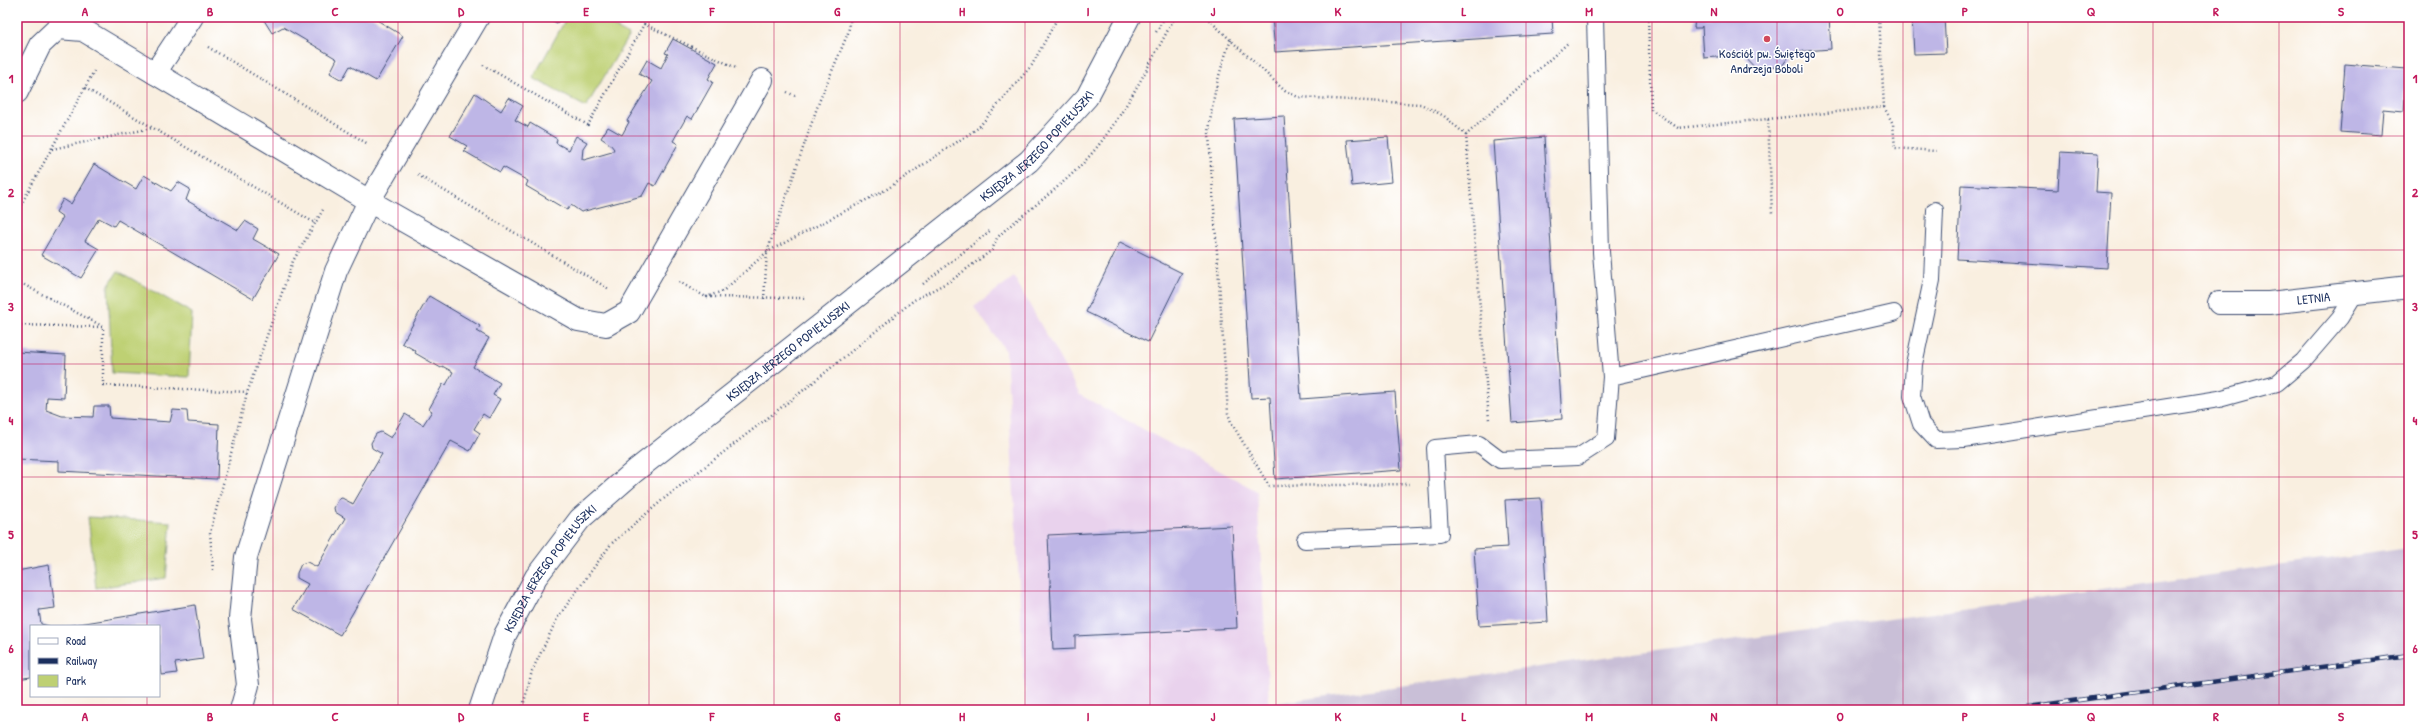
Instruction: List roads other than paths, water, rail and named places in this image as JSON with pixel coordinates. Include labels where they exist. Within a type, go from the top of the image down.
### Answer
[{"type":"street","points":[[155,73],[192,17]]},
{"type":"street","points":[[242,710],[248,685],[240,619],[246,557],[336,271],[369,201],[478,17]]},
{"type":"street","name":"KSIĘDZA JERZEGO POPIEŁUSZKI","points":[[480,710],[505,635],[532,584],[580,519],[635,471],[1029,161],[1087,97],[1129,17]]},
{"type":"street","points":[[17,92],[40,45],[58,28],[84,30],[369,201],[578,320],[606,325],[629,312],[762,80]]},
{"type":"street","name":"LETNIA","points":[[2219,303],[2269,303],[2409,287]]},
{"type":"lane","points":[[1305,540],[1440,534],[1435,448],[1479,444],[1500,460],[1578,457],[1606,439],[1611,377],[1601,252],[1595,19]]},
{"type":"lane","points":[[1935,210],[1932,280],[1914,364],[1912,396],[1921,424],[1936,440],[1964,439],[2212,400],[2277,383],[2303,361],[2340,318],[2356,292]]},
{"type":"lane","points":[[1611,377],[1894,314]]},
{"type":"railway","points":[[2006,710],[2409,655]]},
{"type":"place","name":"Kościół pw. Świętego Andrzeja Boboli","points":[[1767,39]]}]
